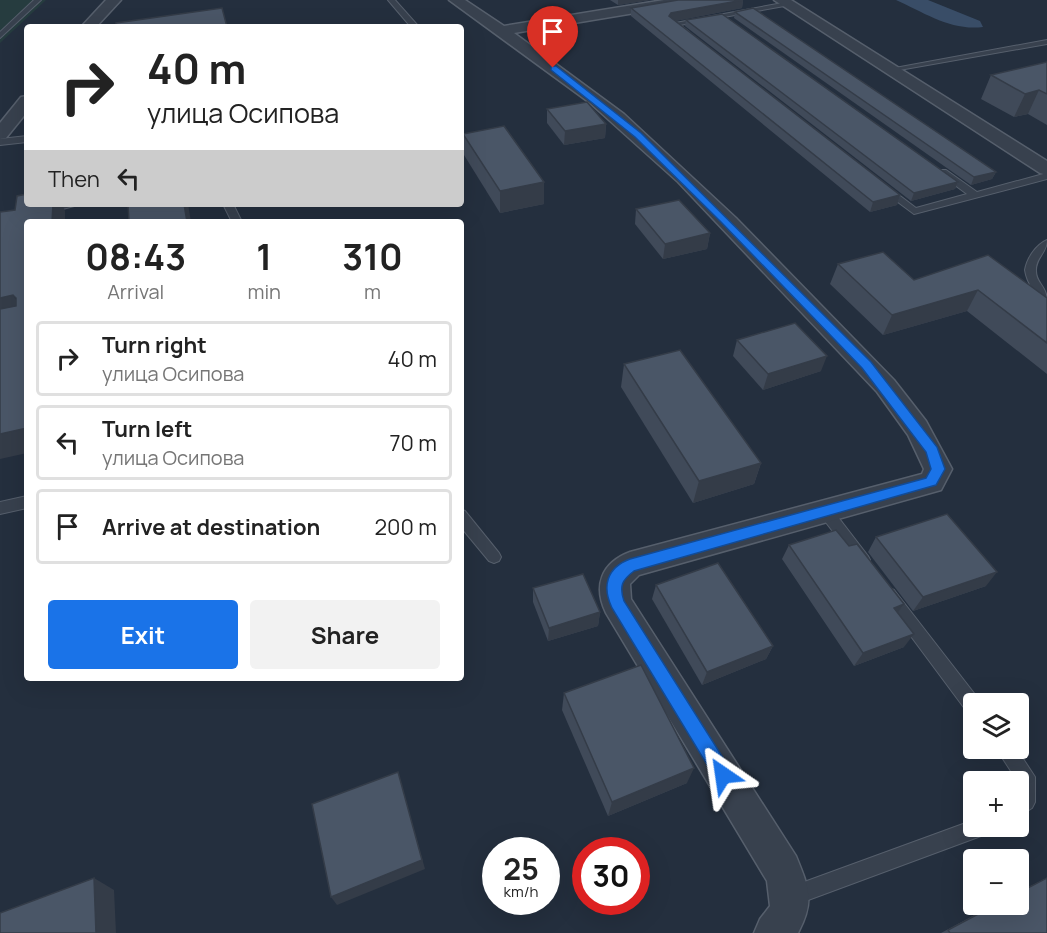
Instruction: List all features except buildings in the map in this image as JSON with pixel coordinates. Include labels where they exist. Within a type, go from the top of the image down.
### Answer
[{"type":"street","points":[[91,24],[114,0]]},
{"type":"street","points":[[456,0],[567,78],[646,143],[866,365],[932,450],[938,469],[931,482],[630,566],[617,576],[613,589],[617,603],[782,870],[792,896],[784,922],[774,933]]},
{"type":"street","points":[[501,31],[689,0]]},
{"type":"street","points":[[785,2],[888,70],[1047,169]]},
{"type":"street","points":[[0,134],[24,105]]},
{"type":"lane","points":[[0,36],[38,0]]},
{"type":"lane","points":[[390,0],[412,24]]},
{"type":"lane","points":[[693,39],[674,24],[785,2]]},
{"type":"lane","points":[[723,16],[733,23]]},
{"type":"lane","points":[[0,23],[15,22]]},
{"type":"lane","points":[[888,70],[1047,42]]},
{"type":"lane","points":[[0,142],[24,139]]},
{"type":"lane","points":[[937,168],[975,195]]},
{"type":"lane","points":[[878,182],[914,211],[1047,176]]},
{"type":"lane","points":[[31,213],[61,207]]},
{"type":"lane","points":[[1047,243],[1030,263],[1029,273],[1037,288],[1047,298]]},
{"type":"lane","points":[[0,508],[24,503]]},
{"type":"lane","points":[[826,512],[963,693]]},
{"type":"lane","points":[[464,520],[494,557]]},
{"type":"lane","points":[[792,896],[963,833]]},
{"type":"green space","points":[[0,0],[46,0],[0,43]]},
{"type":"water","points":[[896,0],[928,0],[980,21],[983,27],[971,28],[949,24]]},
{"type":"route","points":[[553,68],[638,135],[725,220],[866,365],[932,450],[938,469],[931,482],[630,566],[617,576],[613,589],[617,603],[723,775]]}]
